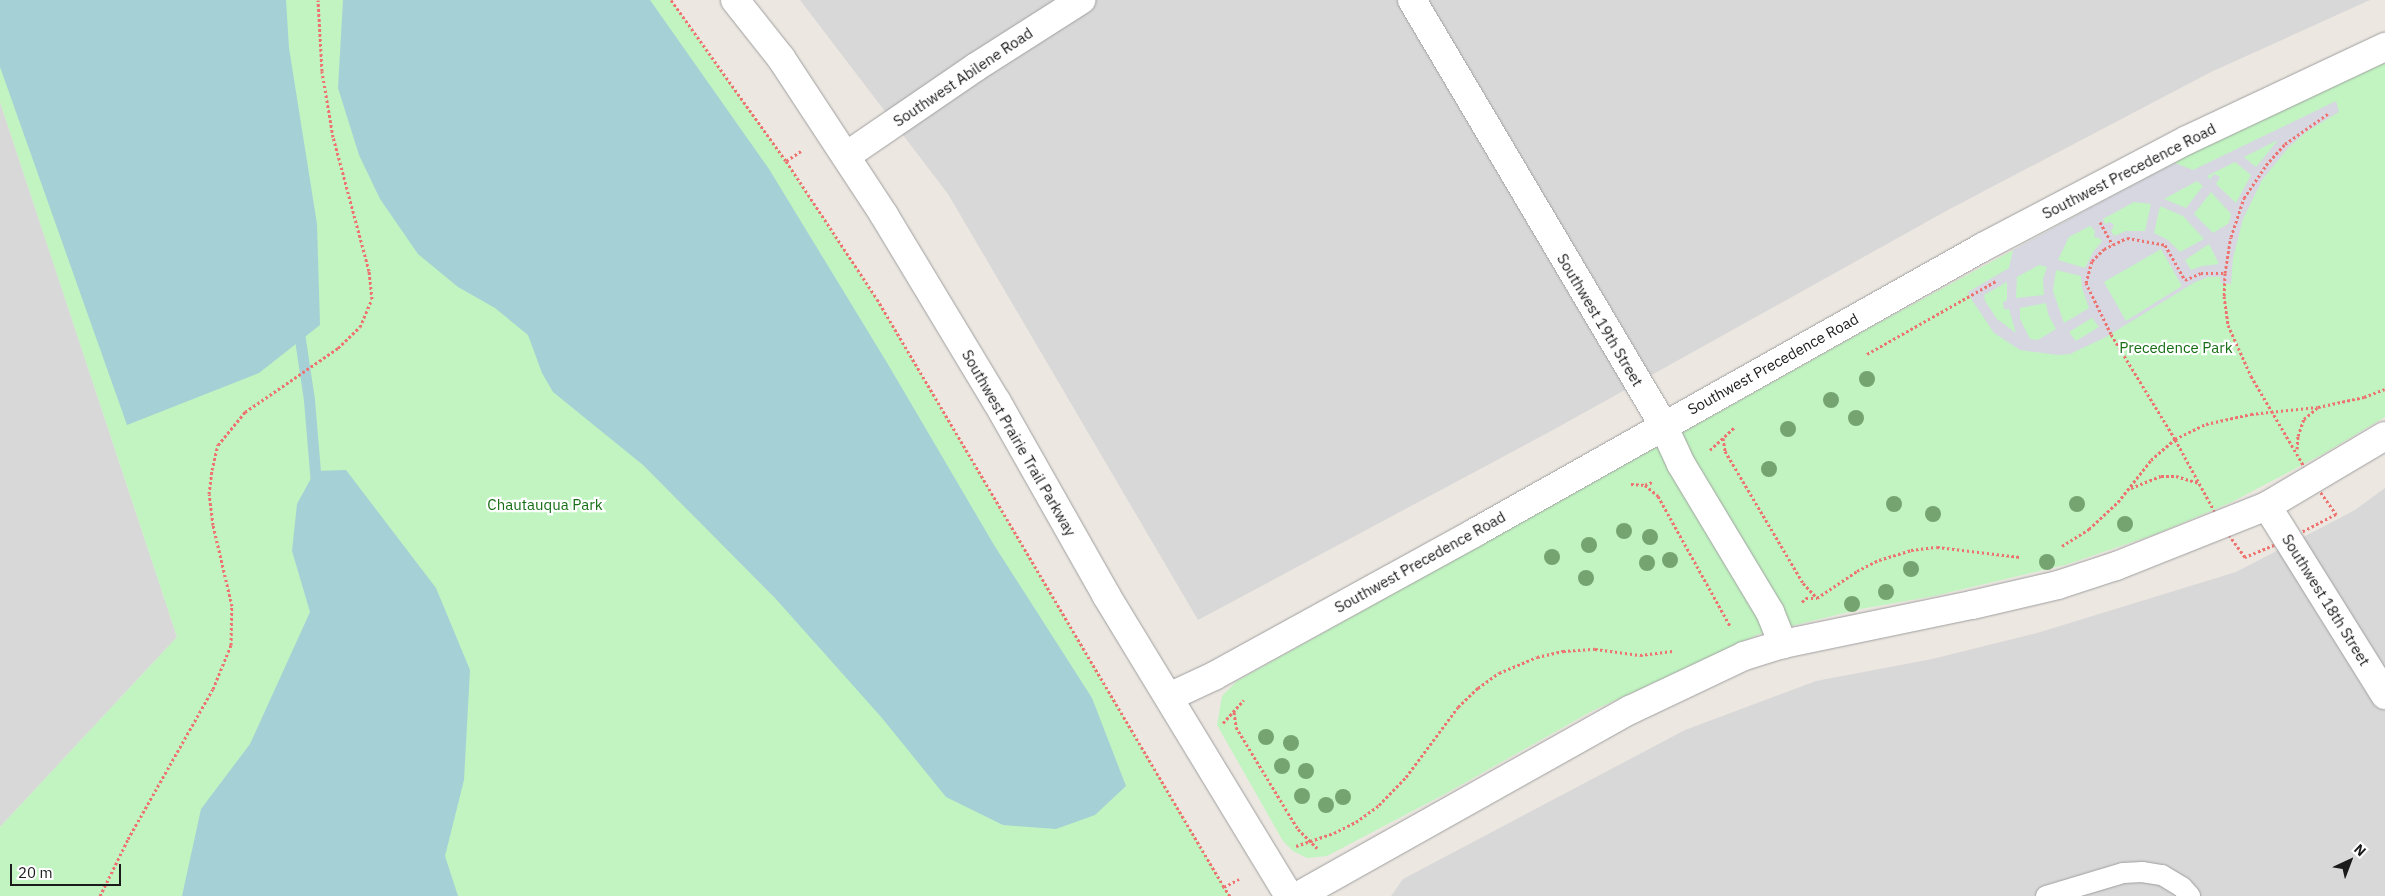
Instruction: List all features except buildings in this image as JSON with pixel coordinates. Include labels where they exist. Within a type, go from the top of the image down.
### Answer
[{"type":"street","name":"Southwest Prairie Trail Parkway","points":[[735,0],[781,58],[846,156],[992,394],[1106,595],[1289,896]]},
{"type":"street","name":"Southwest Abilene Road","points":[[846,156],[976,67],[1081,0]]},
{"type":"street","name":"Southwest 19th Street","points":[[1412,0],[1663,425],[1682,464],[1770,612],[1784,644]]},
{"type":"street","name":"Southwest Precedence Road","points":[[1169,697],[1214,676],[1983,247],[2186,140],[2385,47]]},
{"type":"street","points":[[1298,896],[1630,710],[1744,656],[1784,644],[2058,585],[2116,566],[2267,506],[2385,436]]},
{"type":"street","name":"Southwest 18th Street","points":[[2267,506],[2385,695]]},
{"type":"lane","points":[[2046,896],[2123,873],[2142,872],[2162,875],[2182,887],[2190,896]]},
{"type":"path","points":[[100,896],[128,839],[213,688],[230,645],[232,606],[213,525],[209,494],[218,445],[229,429],[245,412],[338,348],[360,327],[372,299],[369,271],[333,137],[322,71],[318,0]]},
{"type":"path","points":[[671,0],[786,162],[882,308],[1224,887]]},
{"type":"path","points":[[2225,273],[2200,274],[2185,280],[2165,245],[2127,238],[2104,249],[2092,262],[2086,282],[2111,334],[2175,439],[2222,524],[2245,557],[2288,539],[2336,514],[2312,480],[2251,376],[2228,324],[2224,296],[2225,273],[2231,237],[2244,198],[2266,165],[2285,144],[2330,112]]},
{"type":"path","points":[[786,162],[830,131]]},
{"type":"path","points":[[2099,220],[2113,245]]},
{"type":"path","points":[[2058,549],[2090,529],[2128,490],[2151,460],[2175,439],[2206,424],[2251,414],[2318,407],[2364,397],[2385,389]]},
{"type":"path","points":[[1707,402],[1720,419],[1725,451],[1803,583],[1822,606],[1821,615],[1826,636]]},
{"type":"path","points":[[2296,454],[2298,436],[2304,419],[2318,407]]},
{"type":"path","points":[[1619,450],[1630,469],[1658,496],[1744,656]]},
{"type":"path","points":[[2128,490],[2161,476],[2176,476],[2199,483]]},
{"type":"path","points":[[1721,630],[1729,625],[1799,604],[1806,598],[1817,598],[1857,571],[1879,560],[1905,551],[1937,547],[2018,558],[2026,556]]},
{"type":"path","points":[[1269,864],[1295,846],[1334,833],[1356,822],[1379,805],[1406,777],[1458,707],[1478,688],[1499,674],[1538,657],[1563,650],[1590,649],[1640,655],[1676,650]]},
{"type":"path","points":[[1214,676],[1233,700],[1236,726],[1298,828],[1311,841],[1336,874]]},
{"type":"shaded area","points":[[800,0],[2370,0],[2211,72],[1948,210],[1553,430],[1198,620],[948,194]]},
{"type":"shaded area","points":[[2336,101],[2339,112],[2306,132],[2288,148],[2262,180],[2243,219],[2233,258],[2231,284],[2221,283],[2220,277],[2208,277],[2195,282],[2106,337],[2070,354],[2057,355],[2020,350],[1994,333],[1968,292],[2009,268],[2013,250],[2175,163],[2193,170]],"holes":[[[2278,140],[2256,167],[2244,157]],[[2235,162],[2251,175],[2236,203],[2216,184],[2220,177],[2214,174],[2210,179],[2207,176]],[[2197,181],[2203,186],[2186,208],[2164,199]],[[2211,192],[2231,214],[2229,223],[2213,233],[2194,214]],[[2134,202],[2151,204],[2145,231],[2126,231],[2114,236],[2111,231],[2114,225],[2110,222],[2105,224],[2103,219]],[[2160,206],[2183,216],[2204,239],[2180,252],[2168,240],[2154,233]],[[2090,226],[2095,231],[2094,237],[2102,241],[2093,252],[2085,268],[2058,260],[2069,237]],[[2209,244],[2219,264],[2202,266],[2191,270],[2185,260]],[[2161,249],[2182,286],[2126,321],[2104,282]],[[2039,265],[2047,267],[2043,279],[2044,295],[2016,298],[2017,277]],[[2056,270],[2081,276],[2082,288],[2089,308],[2064,323],[2053,291]],[[2007,282],[2007,300],[2003,302],[2004,309],[2009,309],[2016,333],[1997,319],[1985,301],[1984,295]],[[2046,303],[2048,314],[2056,329],[2038,340],[2030,339],[2020,319],[2020,308]],[[2092,318],[2099,327],[2076,341],[2069,332]]]},
{"type":"shaded area","points":[[0,102],[177,637],[0,827]]},
{"type":"shaded area","points":[[2385,488],[2385,896],[1391,896],[1403,879],[1685,730],[1816,681],[1932,659],[2037,633],[2236,572],[2355,510]]},
{"type":"green space","name":"Chautauqua Park","points":[[0,0],[671,0],[786,161],[877,299],[1230,896],[0,896],[0,827],[177,637],[0,102]]},
{"type":"green space","name":"Precedence Park","points":[[2385,62],[2385,417],[2323,454],[2232,502],[2156,534],[2065,565],[1934,596],[1861,609],[1759,634],[1592,711],[1445,794],[1327,856],[1307,858],[1293,851],[1283,841],[1217,725],[1222,696],[1237,681],[1873,326],[2194,152]]},
{"type":"water","points":[[0,0],[286,0],[289,48],[317,224],[320,325],[259,373],[127,425],[0,67]]},
{"type":"water","points":[[343,0],[650,0],[769,169],[889,366],[994,545],[1092,698],[1126,786],[1095,815],[1056,829],[1003,825],[946,797],[882,718],[775,598],[643,465],[553,392],[542,373],[528,335],[495,308],[458,287],[418,254],[380,199],[359,155],[338,88]]},
{"type":"water","points":[[346,470],[436,588],[470,670],[464,780],[445,856],[458,896],[182,896],[201,809],[250,744],[310,612],[292,551],[297,504],[315,471]]},
{"type":"waterway","points":[[298,326],[309,400],[316,484]]}]
